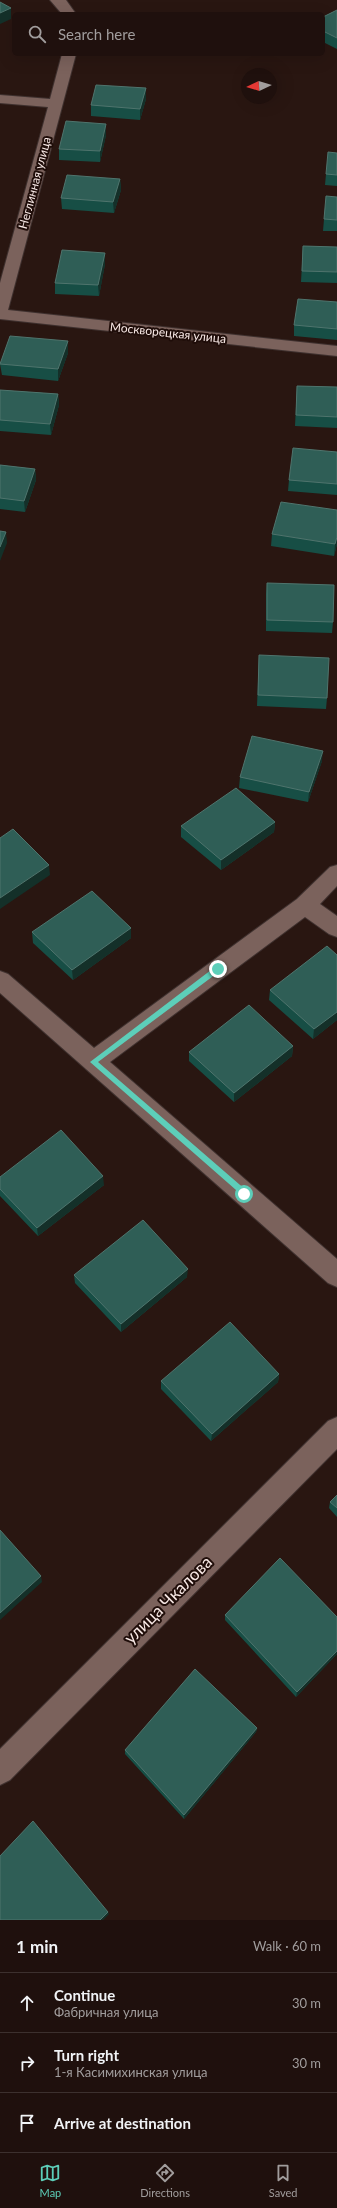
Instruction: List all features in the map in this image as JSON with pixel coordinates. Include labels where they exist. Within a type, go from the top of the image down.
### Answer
[{"type":"street","points":[[56,0],[62,4],[68,12]]},
{"type":"street","name":"Неглинная улица","points":[[0,313],[68,56]]},
{"type":"street","points":[[0,99],[56,104]]},
{"type":"street","name":"Москворецкая улица","points":[[0,313],[337,351]]},
{"type":"street","points":[[93,1062],[305,905],[337,873]]},
{"type":"street","points":[[305,905],[337,928]]},
{"type":"street","points":[[0,980],[337,1275]]},
{"type":"street","name":"улица Чкалова","points":[[0,1770],[337,1430]]},
{"type":"building","points":[[0,2],[11,8],[0,13]]},
{"type":"building","points":[[337,10],[337,38],[325,32],[325,16]]},
{"type":"building","points":[[96,85],[146,88],[140,109],[91,105]]},
{"type":"building","points":[[66,121],[106,124],[100,151],[59,149]]},
{"type":"building","points":[[328,152],[337,153],[337,175],[326,174]]},
{"type":"building","points":[[67,175],[120,179],[113,202],[61,198]]},
{"type":"building","points":[[326,196],[337,197],[337,220],[324,219]]},
{"type":"building","points":[[303,246],[337,247],[337,272],[302,271]]},
{"type":"building","points":[[62,250],[105,253],[98,285],[55,283]]},
{"type":"building","points":[[298,299],[337,302],[337,329],[294,325]]},
{"type":"building","points":[[10,336],[68,341],[58,369],[0,364]]},
{"type":"building","points":[[297,386],[337,387],[337,417],[296,415]]},
{"type":"building","points":[[0,390],[58,394],[50,424],[0,420]]},
{"type":"building","points":[[293,448],[337,452],[337,484],[289,480]]},
{"type":"building","points":[[0,465],[35,469],[24,501],[0,498]]},
{"type":"building","points":[[281,502],[337,510],[337,537],[335,544],[272,534]]},
{"type":"building","points":[[0,531],[6,532],[0,547]]},
{"type":"building","points":[[267,583],[334,585],[333,622],[267,620]]},
{"type":"building","points":[[259,655],[329,658],[327,698],[258,695]]},
{"type":"building","points":[[252,736],[323,751],[309,792],[240,777]]},
{"type":"building","points":[[236,788],[275,822],[221,860],[181,826]]},
{"type":"building","points":[[13,829],[49,865],[0,898],[0,838]]},
{"type":"building","points":[[92,891],[131,928],[72,970],[32,932]]},
{"type":"building","points":[[327,946],[337,955],[337,1012],[314,1029],[270,990]]},
{"type":"building","points":[[249,1005],[293,1046],[234,1093],[189,1052]]},
{"type":"building","points":[[61,1130],[103,1176],[37,1228],[0,1189],[0,1177]]},
{"type":"building","points":[[143,1220],[188,1269],[121,1324],[74,1275]]},
{"type":"building","points":[[230,1322],[279,1374],[212,1434],[161,1381]]},
{"type":"building","points":[[337,1495],[337,1508],[330,1502]]},
{"type":"building","points":[[0,1530],[41,1576],[0,1613]]},
{"type":"building","points":[[280,1558],[337,1617],[337,1651],[297,1692],[225,1615]]},
{"type":"building","points":[[195,1669],[257,1728],[184,1815],[125,1750]]},
{"type":"building","points":[[33,1821],[108,1912],[100,1920],[0,1920],[0,1856]]},
{"type":"route","points":[[218,969],[93,1062],[244,1194]]}]
